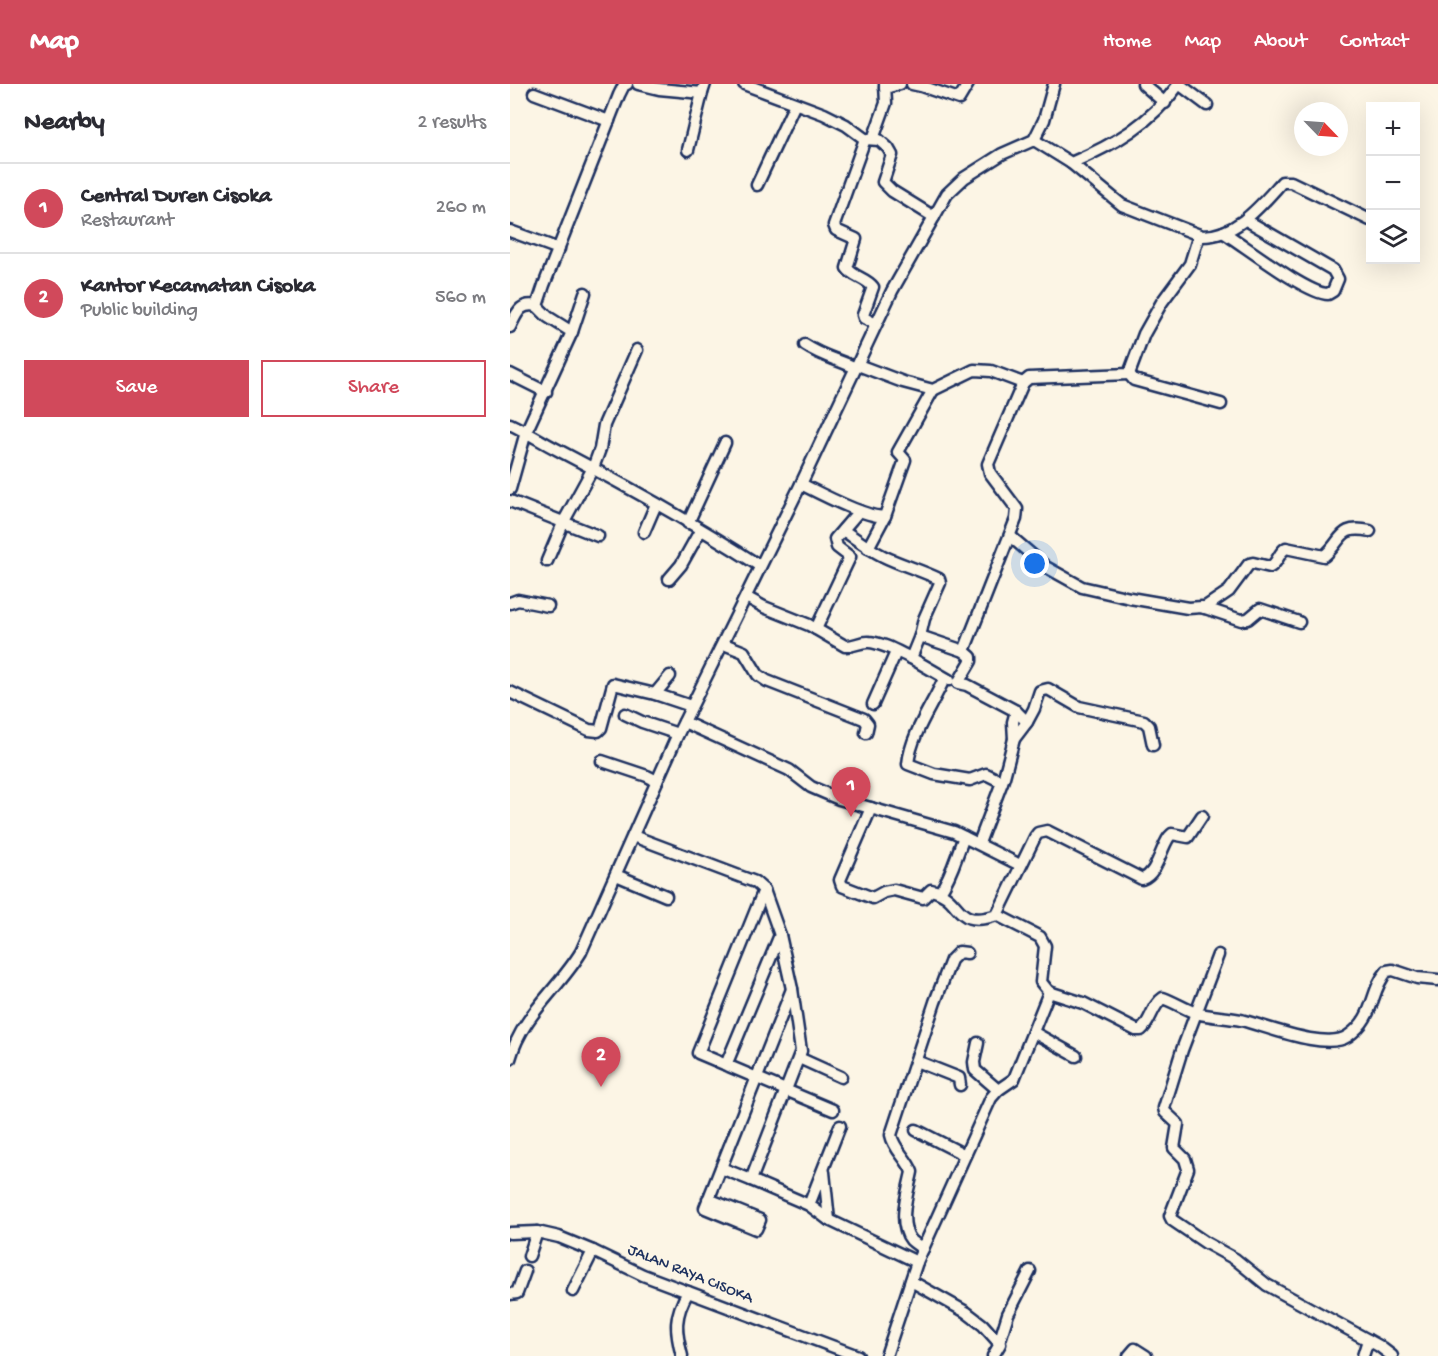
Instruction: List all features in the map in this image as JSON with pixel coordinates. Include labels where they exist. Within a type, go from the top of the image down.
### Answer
[{"type":"street","points":[[537,306],[624,84]]},
{"type":"street","points":[[638,84],[659,89],[704,88],[688,150]]},
{"type":"street","points":[[744,84],[824,114],[869,139],[879,140],[892,154],[883,178],[886,185],[934,217]]},
{"type":"street","points":[[876,324],[864,318],[863,315],[873,287],[847,268],[856,240],[836,230],[834,225],[886,103],[885,86],[900,84]]},
{"type":"street","points":[[912,84],[957,99],[960,98],[968,84]]},
{"type":"street","points":[[511,1054],[518,1036],[531,1015],[572,968],[581,952],[678,734],[724,644],[892,291],[947,194],[964,178],[1002,154],[1034,140],[1044,120],[1054,84]]},
{"type":"street","points":[[1143,84],[1165,103]]},
{"type":"street","points":[[1071,163],[1115,143],[1144,123],[1165,103],[1179,84],[1207,105]]},
{"type":"street","points":[[534,93],[609,121]]},
{"type":"street","points":[[757,185],[795,104]]},
{"type":"street","points":[[1034,140],[1071,163],[1122,205],[1199,235],[1216,235],[1246,220],[1282,182],[1291,182],[1366,218]]},
{"type":"street","points":[[1224,232],[1281,271],[1318,292],[1329,294],[1333,291],[1338,279],[1333,270],[1246,220]]},
{"type":"street","points":[[510,231],[559,249]]},
{"type":"street","points":[[1129,374],[1147,328],[1162,302],[1190,264],[1199,235]]},
{"type":"street","points":[[510,489],[526,432],[572,332],[585,293]]},
{"type":"street","points":[[510,327],[517,312],[523,305],[529,304],[537,306],[548,317],[572,332]]},
{"type":"street","points":[[805,345],[817,354],[933,390]]},
{"type":"street","points":[[547,561],[564,521],[593,468],[600,449],[604,425],[637,350]]},
{"type":"street","points":[[868,548],[885,516],[905,459],[898,452],[933,390],[974,370],[991,371],[1023,383]]},
{"type":"street","points":[[510,374],[546,392]]},
{"type":"street","points":[[964,651],[1016,519],[1017,509],[990,473],[988,464],[992,450],[1023,383],[1029,378],[1129,374]]},
{"type":"street","points":[[1129,374],[1134,380],[1221,404]]},
{"type":"street","points":[[510,424],[718,539],[760,566]]},
{"type":"street","points":[[688,523],[724,443]]},
{"type":"street","points":[[801,484],[859,511],[874,516],[885,516]]},
{"type":"street","points":[[510,501],[598,536]]},
{"type":"street","points":[[644,532],[656,504]]},
{"type":"street","points":[[816,628],[850,559],[837,547],[835,541],[859,511]]},
{"type":"street","points":[[1204,608],[1229,591],[1249,564],[1273,566],[1282,551],[1286,549],[1324,556],[1344,532],[1359,529],[1370,531]]},
{"type":"street","points":[[843,530],[868,548],[893,561],[915,567],[939,579],[940,583],[924,619],[911,658]]},
{"type":"street","points":[[669,579],[681,565],[700,531]]},
{"type":"street","points":[[1010,536],[1046,567],[1082,586],[1130,598],[1188,608],[1204,608],[1241,620],[1248,619],[1260,609],[1299,622]]},
{"type":"street","points":[[746,597],[764,607],[816,628],[845,646],[852,647],[861,642],[868,642],[911,658],[944,679],[967,685],[1016,711],[1027,722]]},
{"type":"street","points":[[510,603],[518,600],[548,606]]},
{"type":"street","points":[[920,636],[964,651],[971,657],[958,683]]},
{"type":"street","points":[[724,644],[747,655],[753,670],[767,681],[864,719],[868,724],[866,733]]},
{"type":"street","points":[[873,704],[896,652]]},
{"type":"street","points":[[655,694],[670,676]]},
{"type":"street","points":[[944,679],[933,705],[925,715],[908,764],[934,774],[970,780],[986,774],[1002,782]]},
{"type":"street","points":[[510,692],[595,731],[601,728],[613,684],[692,706]]},
{"type":"street","points":[[1014,739],[1027,722],[1040,691],[1046,689],[1079,707],[1144,721],[1149,726],[1153,745]]},
{"type":"street","points":[[979,843],[1002,782],[1014,739],[1013,722],[1016,711]]},
{"type":"street","points":[[625,714],[678,734]]},
{"type":"street","points":[[684,722],[789,770],[811,787],[839,799],[964,837],[1020,865]]},
{"type":"street","points":[[602,761],[657,781]]},
{"type":"street","points":[[871,808],[840,880],[842,886],[873,898],[888,891],[902,892],[922,899],[931,890],[940,892],[968,918],[982,920],[997,915],[1040,937],[1045,946],[1041,982],[1049,992],[1083,1003],[1136,1029],[1141,1030],[1145,1027],[1157,1002],[1163,998],[1196,1013],[1242,1020],[1317,1040],[1335,1041],[1347,1037],[1365,1020],[1380,980],[1387,971],[1393,970],[1417,978],[1438,980]]},
{"type":"street","points":[[997,915],[1020,865],[1035,837],[1042,831],[1047,831],[1142,879],[1148,877],[1152,872],[1169,837],[1172,834],[1188,837],[1202,816]]},
{"type":"street","points":[[633,836],[755,882],[764,890],[780,935],[792,989],[801,1051],[751,1180]]},
{"type":"street","points":[[940,892],[949,878],[954,858],[964,837]]},
{"type":"street","points":[[616,875],[666,896]]},
{"type":"street","points":[[764,890],[698,1053],[833,1110]]},
{"type":"street","points":[[726,1065],[780,935]]},
{"type":"street","points":[[923,1249],[911,1240],[906,1230],[904,1218],[912,1172],[910,1166],[893,1145],[891,1136],[951,960],[958,952],[967,953]]},
{"type":"street","points":[[1218,955],[1164,1108],[1165,1112],[1178,1124],[1174,1148],[1185,1159],[1188,1168],[1170,1216],[1172,1220],[1206,1243],[1235,1259],[1268,1285],[1379,1346],[1392,1356]]},
{"type":"street","points":[[708,1199],[792,989]]},
{"type":"street","points":[[886,1356],[917,1262],[991,1098],[1014,1079],[1049,992]]},
{"type":"street","points":[[1033,1032],[1076,1056]]},
{"type":"street","points":[[978,1043],[974,1062],[975,1070],[998,1090]]},
{"type":"street","points":[[799,1058],[841,1077]]},
{"type":"street","points":[[916,1061],[959,1078],[960,1085]]},
{"type":"street","points":[[809,1205],[840,1126]]},
{"type":"street","points":[[916,1130],[965,1155]]},
{"type":"street","points":[[721,1168],[809,1205],[829,1220],[917,1262]]},
{"type":"street","points":[[824,1168],[829,1220]]},
{"type":"street","points":[[529,1256],[537,1232]]},
{"type":"street","name":"JALAN RAYA CISOKA","points":[[510,1233],[537,1232],[559,1237],[643,1275],[843,1353],[858,1356]]},
{"type":"street","points":[[573,1291],[593,1251]]},
{"type":"street","points":[[510,1294],[517,1293],[525,1271]]},
{"type":"street","points":[[993,1356],[1000,1344],[1008,1314],[1030,1271]]},
{"type":"street","points":[[911,1281],[966,1312],[983,1325],[999,1342]]},
{"type":"street","points":[[681,1356],[676,1334],[676,1321],[688,1292]]},
{"type":"street","points":[[1363,1356],[1368,1340]]},
{"type":"street","points":[[1129,1356],[1135,1349],[1146,1356]]},
{"type":"place","name":"Central Duren Cisoka","points":[[851,817]]},
{"type":"place","name":"Kantor Kecamatan Cisoka","points":[[601,1087]]}]
